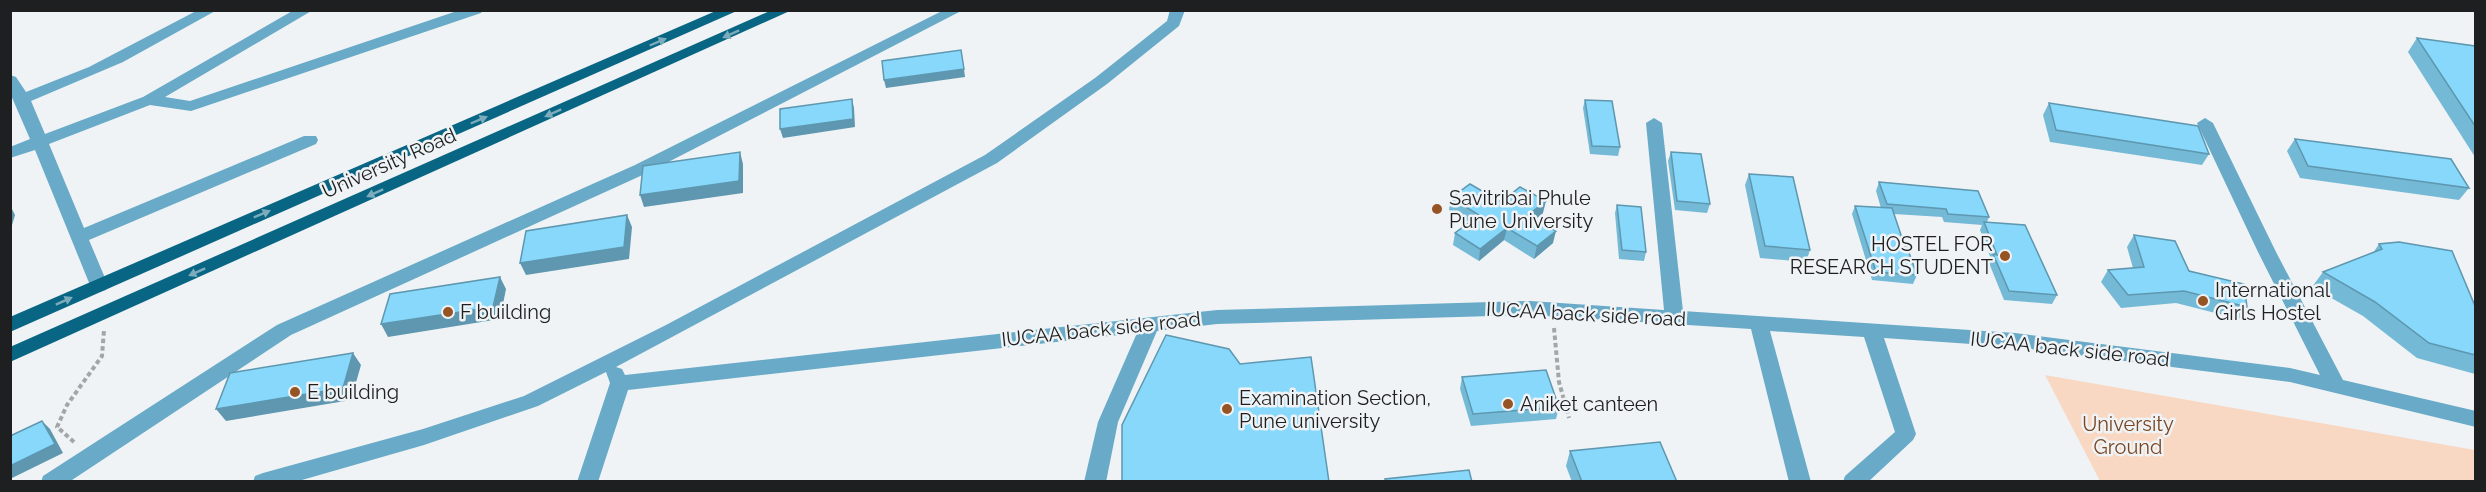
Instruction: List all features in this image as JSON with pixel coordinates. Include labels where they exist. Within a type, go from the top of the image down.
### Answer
[{"type":"main road","name":"University Road","points":[[10,325],[732,10]]},
{"type":"main road","name":"University Road","points":[[10,355],[785,10]]},
{"type":"lane","points":[[22,99],[51,90],[110,63],[210,10]]},
{"type":"lane","points":[[10,153],[148,100],[182,84],[306,10]]},
{"type":"lane","points":[[148,100],[191,106],[476,10]]},
{"type":"lane","points":[[51,482],[284,330],[641,169],[956,10]]},
{"type":"lane","points":[[263,482],[424,437],[520,404],[673,330],[991,159],[1101,81],[1174,23],[1178,10]]},
{"type":"lane","points":[[10,80],[22,99],[99,285]]},
{"type":"lane","points":[[1654,123],[1674,318]]},
{"type":"lane","points":[[2205,123],[2267,252],[2336,386]]},
{"type":"lane","points":[[79,237],[310,140]]},
{"type":"lane","name":"IUCAA back side road","points":[[620,383],[1217,317],[1530,308],[2015,340],[2290,375],[2475,419]]},
{"type":"lane","points":[[1095,482],[1108,422],[1150,324]]},
{"type":"lane","points":[[1759,324],[1800,482]]},
{"type":"lane","points":[[1853,482],[1906,434],[1872,331]]},
{"type":"lane","points":[[587,482],[620,383],[607,363]]},
{"type":"path","points":[[1551,309],[1559,382],[1569,418]]},
{"type":"path","points":[[101,314],[104,333],[102,356],[67,405],[57,427],[71,442],[114,441]]},
{"type":"green space","name":"University Ground","points":[[2045,375],[2475,450],[2475,481],[2100,481]]},
{"type":"building","points":[[2417,38],[2475,46],[2475,126]]},
{"type":"building","points":[[961,50],[964,69],[884,80],[882,61]]},
{"type":"building","points":[[852,99],[853,119],[780,129],[780,109]]},
{"type":"building","points":[[1585,100],[1612,101],[1620,147],[1592,146]]},
{"type":"building","points":[[2049,103],[2198,126],[2209,154],[2056,130]]},
{"type":"building","points":[[2295,139],[2451,159],[2469,188],[2308,166]]},
{"type":"building","points":[[740,152],[739,181],[640,195],[643,166]]},
{"type":"building","points":[[1671,152],[1701,154],[1710,204],[1677,201]]},
{"type":"building","points":[[1749,174],[1793,177],[1810,250],[1765,246]]},
{"type":"building","points":[[1879,182],[1978,191],[1989,217],[1948,214],[1946,209],[1887,204]]},
{"type":"building","points":[[1470,184],[1501,202],[1520,187],[1546,201],[1528,215],[1556,231],[1537,246],[1507,228],[1480,249],[1455,233],[1479,215],[1451,198]]},
{"type":"building","points":[[1617,205],[1641,207],[1646,252],[1622,250]]},
{"type":"building","points":[[1855,206],[1892,208],[1917,275],[1876,272]]},
{"type":"building","points":[[627,215],[624,247],[520,263],[526,231]]},
{"type":"building","points":[[1984,222],[2025,225],[2057,295],[2009,291],[1993,254],[1997,255]]},
{"type":"building","points":[[2134,235],[2175,241],[2189,271],[2244,284],[2247,307],[2184,291],[2128,295],[2108,270],[2144,267]]},
{"type":"building","points":[[2399,242],[2452,251],[2475,306],[2475,355],[2429,343],[2375,302],[2323,272],[2382,249],[2379,244]]},
{"type":"building","points":[[500,277],[493,307],[381,324],[390,294]]},
{"type":"building","name":"Examination Section, Pune university","points":[[1166,335],[1229,349],[1240,364],[1311,357],[1329,482],[1122,482],[1122,425]]},
{"type":"building","points":[[353,353],[343,388],[216,409],[230,373]]},
{"type":"building","name":"Aniket canteen","points":[[1546,370],[1559,407],[1473,414],[1462,377]]},
{"type":"building","points":[[42,421],[55,444],[10,466],[10,436]]},
{"type":"building","points":[[1660,442],[1677,482],[1582,482],[1570,451]]},
{"type":"building","points":[[1469,470],[1472,482],[1386,482],[1385,479]]},
{"type":"place","name":"Savitribai Phule Pune University","points":[[1437,209]]},
{"type":"place","name":"HOSTEL FOR RESEARCH STUDENT","points":[[2005,256]]},
{"type":"place","name":"International Girls Hostel","points":[[2203,301]]},
{"type":"place","name":"F building","points":[[448,312]]},
{"type":"place","name":"E building","points":[[295,392]]},
{"type":"place","name":"Aniket canteen","points":[[1508,404]]},
{"type":"place","name":"Examination Section, Pune university","points":[[1227,409]]}]
